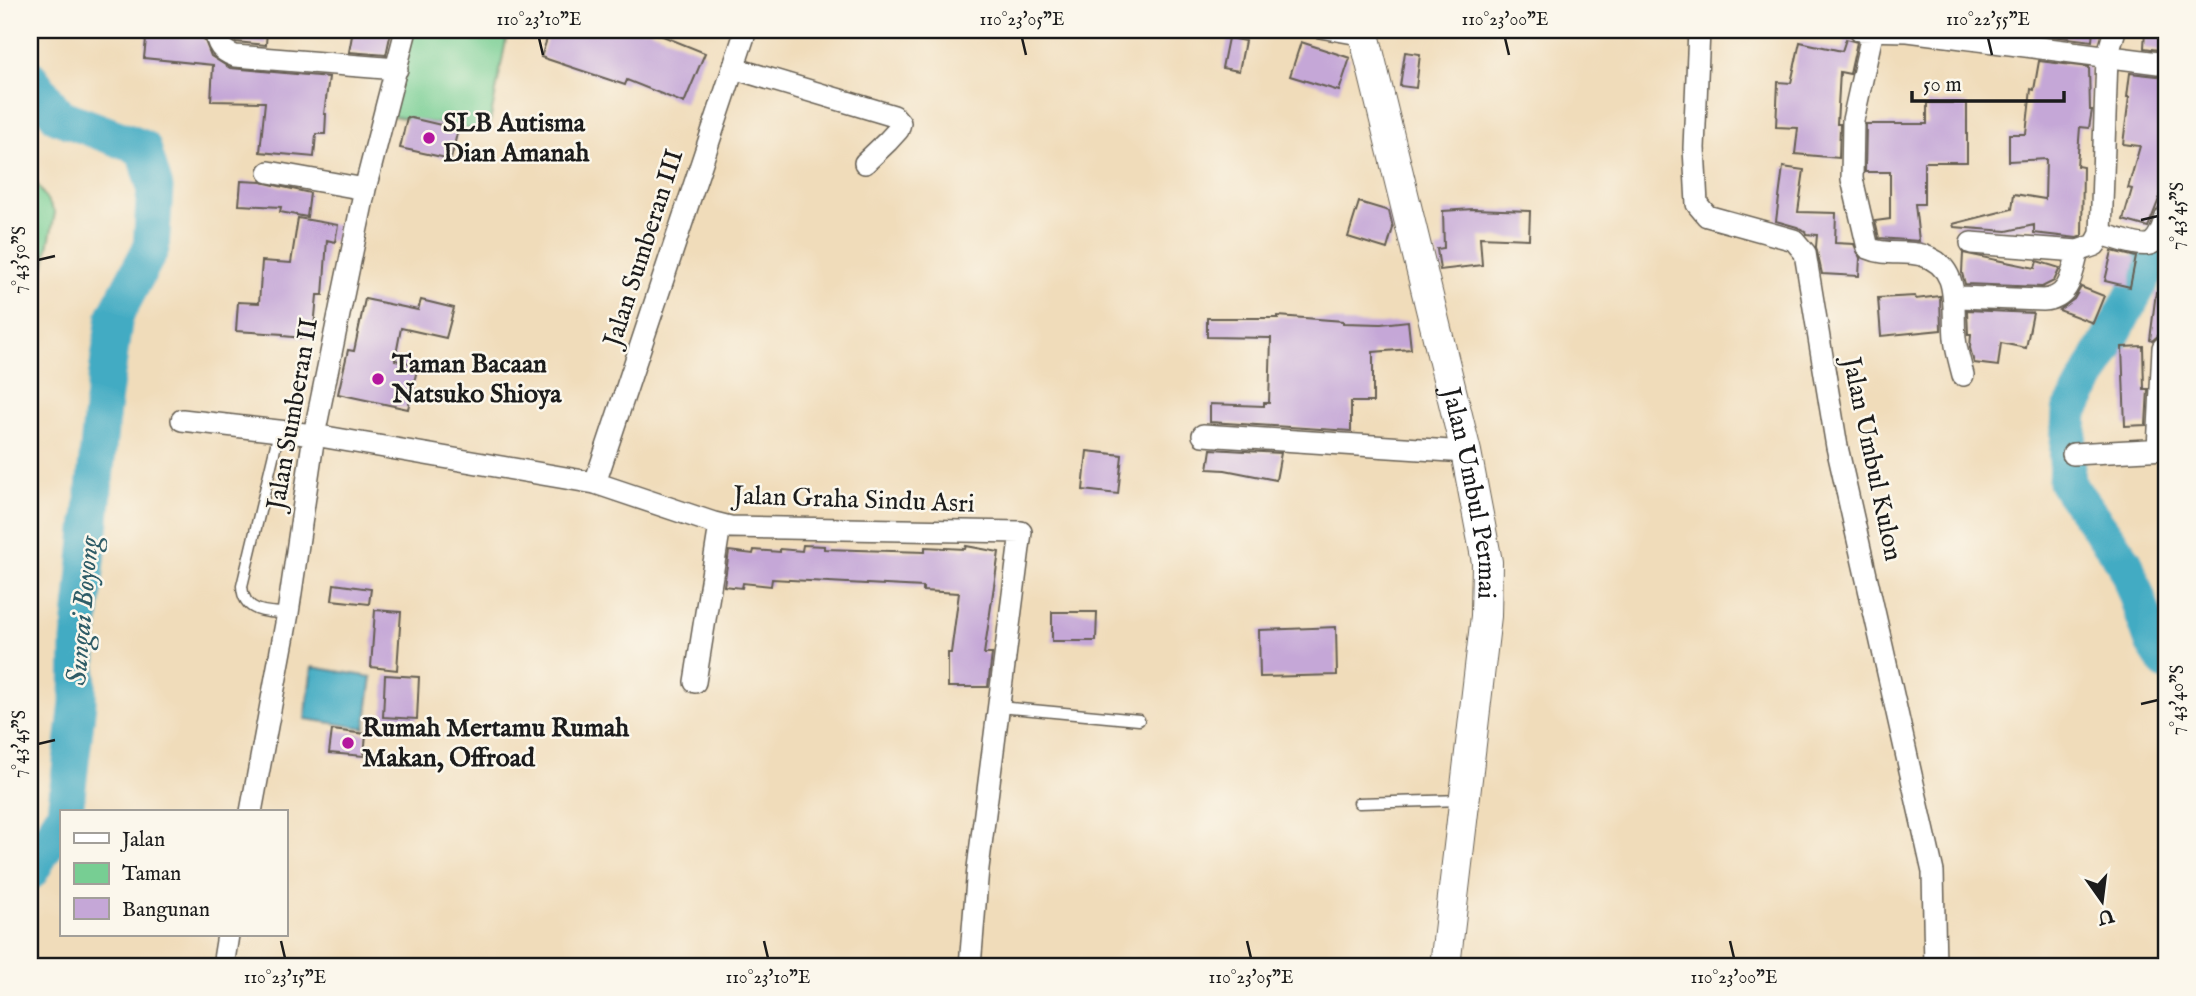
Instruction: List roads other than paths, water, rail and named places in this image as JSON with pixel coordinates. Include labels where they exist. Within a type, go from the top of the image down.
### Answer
[{"type":"main road","name":"Jalan Umbul Permai","points":[[1364,35],[1466,452],[1487,562],[1486,616],[1445,966]]},
{"type":"street","points":[[216,30],[218,45],[223,51],[235,55],[397,69]]},
{"type":"street","name":"Jalan Sumberan II","points":[[251,810],[288,613],[314,435],[365,189],[406,30]]},
{"type":"street","name":"Jalan Sumberan III","points":[[595,483],[746,30]]},
{"type":"street","name":"Jalan Umbul Kulon","points":[[1699,30],[1694,148],[1697,204],[1707,216],[1794,240],[1805,253],[1837,447],[1933,872],[1935,966]]},
{"type":"street","points":[[1860,30],[1908,30],[2166,64]]},
{"type":"street","points":[[1873,30],[1853,120],[1852,179],[1868,248],[1880,253],[1920,254],[1938,262],[1950,275],[1954,299],[1955,339],[1963,375]]},
{"type":"street","points":[[1971,243],[2078,251],[2095,245],[2101,234],[2107,57],[2115,30]]},
{"type":"street","points":[[733,68],[894,117],[900,122],[898,130],[865,163]]},
{"type":"street","points":[[269,172],[365,189]]},
{"type":"street","points":[[2101,234],[2144,245],[2153,243],[2166,217]]},
{"type":"street","points":[[1954,299],[1959,296],[2043,300],[2054,297],[2068,287],[2078,251]]},
{"type":"street","points":[[2073,454],[2162,449],[2163,348],[2166,346]]},
{"type":"street","name":"Jalan Graha Sindu Asri","points":[[182,420],[314,435],[595,483],[720,525],[742,528],[1021,532],[978,868],[970,966]]},
{"type":"street","points":[[1203,435],[1466,452]]},
{"type":"street","points":[[695,682],[720,525]]},
{"type":"street","points":[[223,966],[228,936]]},
{"type":"lane","points":[[1306,30],[1364,35]]},
{"type":"lane","points":[[279,432],[242,586],[245,600],[252,608],[270,613],[288,613]]},
{"type":"lane","points":[[999,707],[1139,720]]},
{"type":"lane","points":[[1359,803],[1463,800]]},
{"type":"water","points":[[312,667],[372,677],[365,728],[305,719]]},
{"type":"waterway","name":"Sungai Boyong","points":[[30,78],[58,116],[143,148],[155,188],[151,248],[115,316],[102,409],[79,641],[78,703],[65,810]]},
{"type":"waterway","points":[[2166,235],[2070,412],[2066,482],[2125,563],[2153,642],[2166,662]]},
{"type":"waterway","name":"Sungai Boyong","points":[[30,872],[60,821]]},
{"type":"place","name":"SLB Autisma Dian Amanah","points":[[429,138]]},
{"type":"place","name":"Taman Bacaan Natsuko Shioya","points":[[378,379]]},
{"type":"place","name":"Rumah Mertamu Rumah Makan, Offroad","points":[[348,743]]}]
